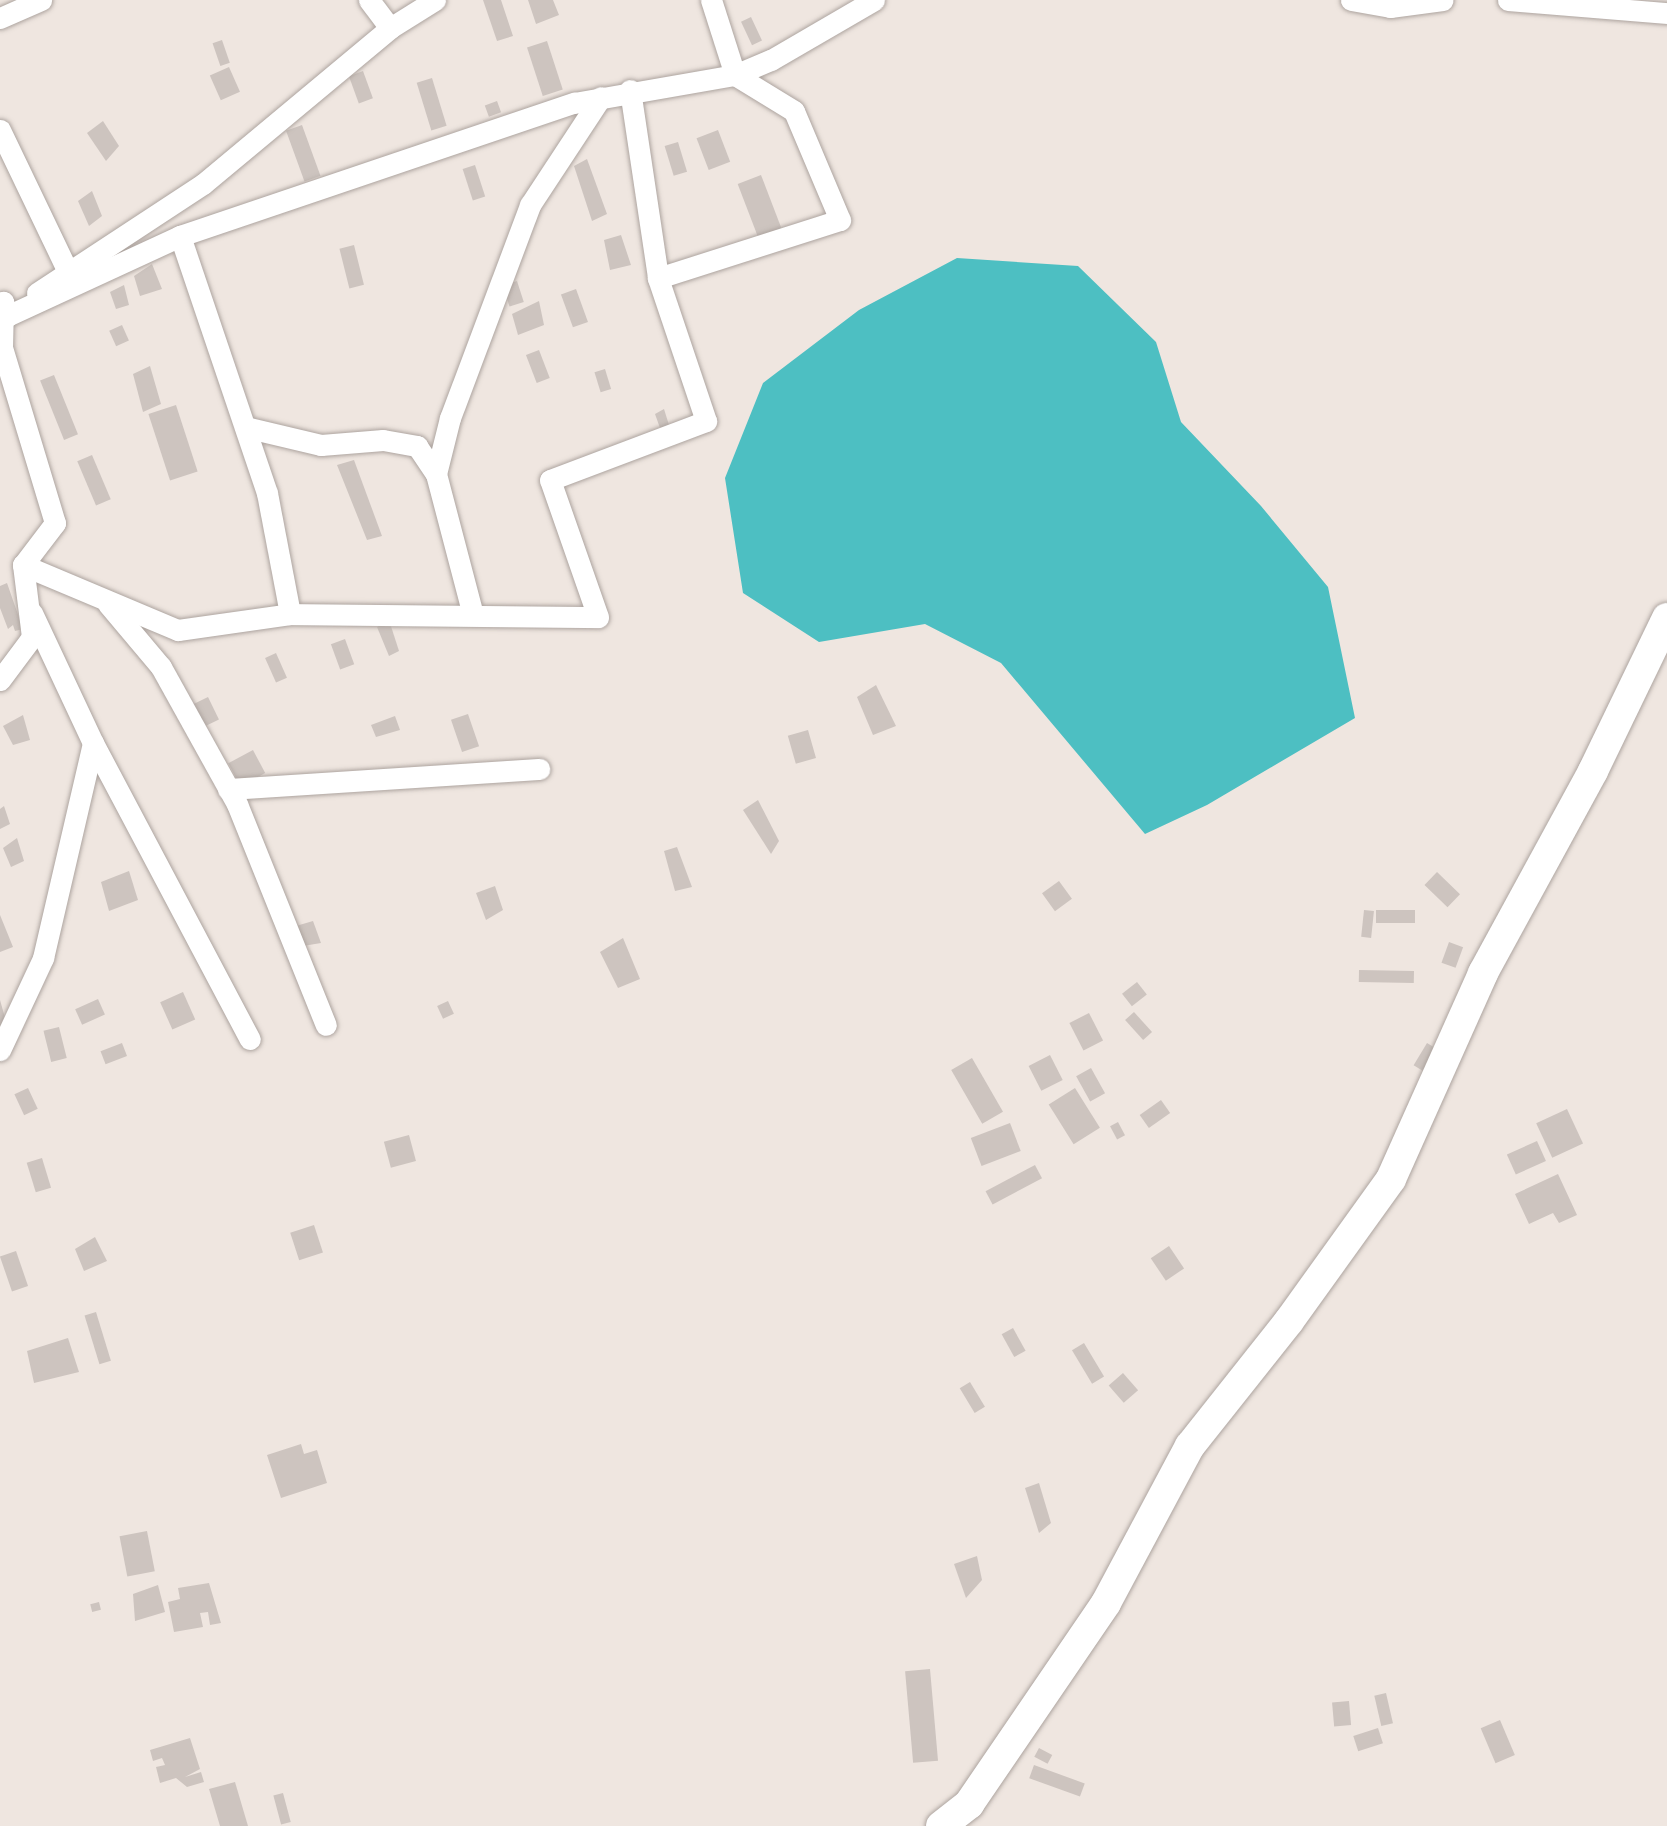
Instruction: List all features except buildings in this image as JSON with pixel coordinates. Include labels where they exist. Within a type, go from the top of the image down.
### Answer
[{"type":"street","points":[[0,18],[41,0]]},
{"type":"street","points":[[369,0],[390,28]]},
{"type":"street","points":[[3,307],[203,184],[390,28],[435,0]]},
{"type":"street","points":[[658,278],[840,220],[794,111],[735,75],[711,0]]},
{"type":"street","points":[[3,307],[180,236],[601,97],[630,90],[735,75],[771,60],[874,0]]},
{"type":"street","points":[[1351,0],[1390,7],[1443,0]]},
{"type":"street","points":[[1508,0],[1667,13]]},
{"type":"street","points":[[23,565],[177,630],[290,614],[598,617],[551,480],[706,421],[658,278],[630,90]]},
{"type":"street","points":[[436,474],[450,418],[530,205],[601,97]]},
{"type":"street","points":[[0,130],[67,270]]},
{"type":"street","points":[[180,236],[267,493],[290,614]]},
{"type":"street","points":[[0,680],[32,637],[32,613],[23,565],[55,523],[2,348],[3,307]]},
{"type":"street","points":[[245,428],[321,445],[383,440],[417,446],[436,474],[473,615]]},
{"type":"street","points":[[104,599],[161,667],[228,789],[326,1025]]},
{"type":"street","points":[[32,613],[93,743],[250,1039]]},
{"type":"street","points":[[940,1826],[969,1804],[1106,1603],[1190,1446],[1289,1321],[1391,1179],[1483,973],[1593,771],[1667,618]]},
{"type":"street","points":[[0,1050],[43,958],[93,743]]},
{"type":"street","points":[[228,789],[539,769]]},
{"type":"water","points":[[957,258],[1078,266],[1156,342],[1181,422],[1261,506],[1328,587],[1355,718],[1207,805],[1145,834],[1001,663],[925,624],[819,642],[743,593],[725,478],[763,383],[859,310]]}]
